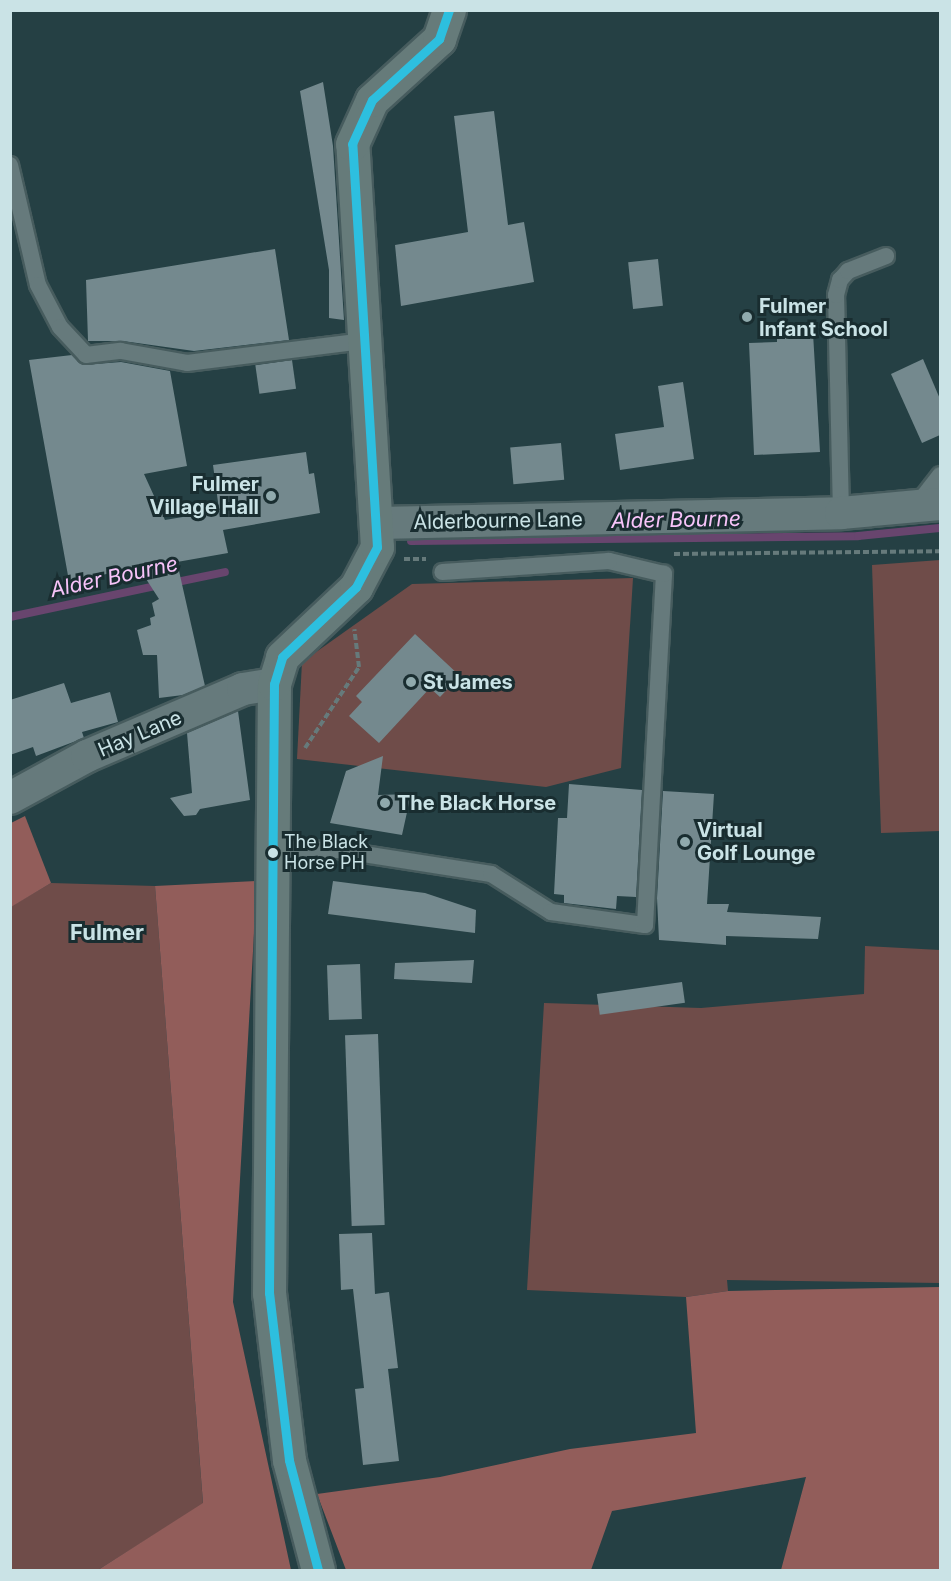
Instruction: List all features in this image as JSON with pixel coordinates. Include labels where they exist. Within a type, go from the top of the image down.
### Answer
[{"type":"street","points":[[318,1570],[289,1460],[269,1293],[274,684],[288,650],[356,587],[373,559],[378,523],[363,341],[352,144],[372,100],[439,39],[449,10]]},
{"type":"street","name":"Alderbourne Lane","points":[[378,523],[841,513],[928,505]]},
{"type":"street","name":"Hay Lane","points":[[10,798],[87,756],[233,693],[274,684]]},
{"type":"lane","points":[[10,165],[38,285],[60,327],[86,355],[121,351],[187,363],[363,341]]},
{"type":"lane","points":[[841,513],[836,295],[840,280],[848,271],[886,256]]},
{"type":"lane","points":[[928,505],[940,475]]},
{"type":"lane","points":[[271,849],[338,850],[492,874],[551,912],[645,925],[664,574],[609,561],[442,572]]},
{"type":"path","points":[[273,768],[297,759],[359,666],[360,653],[352,622],[340,601]]},
{"type":"shaded area","points":[[940,560],[940,831],[881,833],[872,565]]},
{"type":"shaded area","points":[[633,578],[621,768],[546,787],[297,759],[302,662],[412,584]]},
{"type":"shaded area","points":[[25,816],[51,883],[11,907],[11,823]]},
{"type":"shaded area","points":[[257,881],[233,1302],[291,1570],[98,1570],[203,1503],[155,886]]},
{"type":"shaded area","points":[[51,883],[155,886],[203,1504],[98,1570],[11,1570],[10,907]]},
{"type":"shaded area","points":[[865,946],[940,950],[940,1283],[727,1280],[728,1291],[686,1297],[527,1290],[544,1003],[701,1008],[864,994]]},
{"type":"shaded area","points":[[940,1287],[940,1570],[781,1570],[806,1477],[612,1511],[591,1570],[346,1570],[317,1494],[440,1477],[570,1449],[696,1433],[686,1297],[728,1291]]},
{"type":"building","points":[[323,82],[333,146],[344,320],[329,318],[329,270],[300,91]]},
{"type":"building","points":[[494,111],[508,225],[524,222],[534,282],[401,306],[395,245],[468,232],[454,116]]},
{"type":"building","points":[[275,249],[289,340],[194,351],[123,341],[88,341],[86,280]]},
{"type":"building","points":[[658,259],[663,306],[633,309],[628,262]]},
{"type":"building","points":[[813,333],[820,452],[754,455],[749,343],[777,342],[777,334]]},
{"type":"building","points":[[72,355],[83,365],[121,362],[170,371],[187,466],[144,474],[165,520],[218,511],[220,517],[213,465],[306,452],[309,474],[314,473],[320,513],[223,530],[228,553],[177,562],[205,686],[183,695],[159,698],[157,655],[143,655],[137,630],[151,625],[150,618],[155,616],[152,603],[159,599],[139,568],[69,581],[29,360]]},
{"type":"building","points":[[923,359],[940,399],[940,435],[922,443],[891,374]]},
{"type":"building","points":[[292,360],[296,389],[259,394],[255,365]]},
{"type":"building","points":[[683,382],[694,459],[620,470],[615,434],[664,427],[658,386]]},
{"type":"building","points":[[561,443],[564,480],[513,484],[510,447]]},
{"type":"building","name":"St James","points":[[415,634],[460,676],[440,697],[430,688],[379,743],[349,716],[362,702],[356,696]]},
{"type":"building","points":[[64,683],[71,703],[110,692],[118,722],[82,732],[84,738],[36,756],[33,747],[10,755],[10,700]]},
{"type":"building","points":[[238,711],[250,800],[200,809],[196,815],[184,816],[170,798],[192,793],[187,733]]},
{"type":"building","name":"The Black Horse","points":[[383,756],[378,795],[411,794],[402,835],[330,823],[346,771]]},
{"type":"building","points":[[569,784],[642,790],[636,897],[617,896],[616,909],[564,903],[564,895],[554,894],[558,818],[567,818]]},
{"type":"building","points":[[663,791],[714,794],[707,904],[729,904],[727,912],[821,917],[818,939],[726,936],[726,945],[659,940],[657,898]]},
{"type":"building","points":[[333,881],[425,893],[476,910],[475,933],[328,914]]},
{"type":"building","points":[[474,960],[472,983],[394,979],[395,963]]},
{"type":"building","points":[[360,964],[362,1019],[329,1020],[327,965]]},
{"type":"building","points":[[682,982],[685,1003],[600,1015],[597,994]]},
{"type":"building","points":[[378,1034],[385,1225],[352,1226],[345,1035]]},
{"type":"building","points":[[372,1233],[375,1294],[389,1292],[398,1368],[388,1369],[399,1461],[363,1465],[355,1389],[364,1388],[353,1289],[341,1290],[339,1234]]},
{"type":"waterway","name":"Alder Bourne","points":[[411,541],[858,536],[940,528]]},
{"type":"waterway","name":"Alder Bourne","points":[[172,583],[225,572]]},
{"type":"waterway","name":"Alder Bourne","points":[[10,617],[160,585]]},
{"type":"transit line","points":[[318,1570],[289,1460],[269,1293],[274,684],[282,657],[356,587],[377,547],[352,144],[372,100],[439,39],[449,10]]},
{"type":"place","name":"Fulmer Infant School","points":[[747,317]]},
{"type":"place","name":"Fulmer Village Hall","points":[[271,496]]},
{"type":"place","name":"St James","points":[[411,682]]},
{"type":"place","name":"The Black Horse","points":[[385,803]]},
{"type":"place","name":"Virtual Golf Lounge","points":[[685,842]]},
{"type":"place","name":"The Black Horse PH","points":[[273,853]]},
{"type":"district","name":"Fulmer","points":[[107,933]]}]
